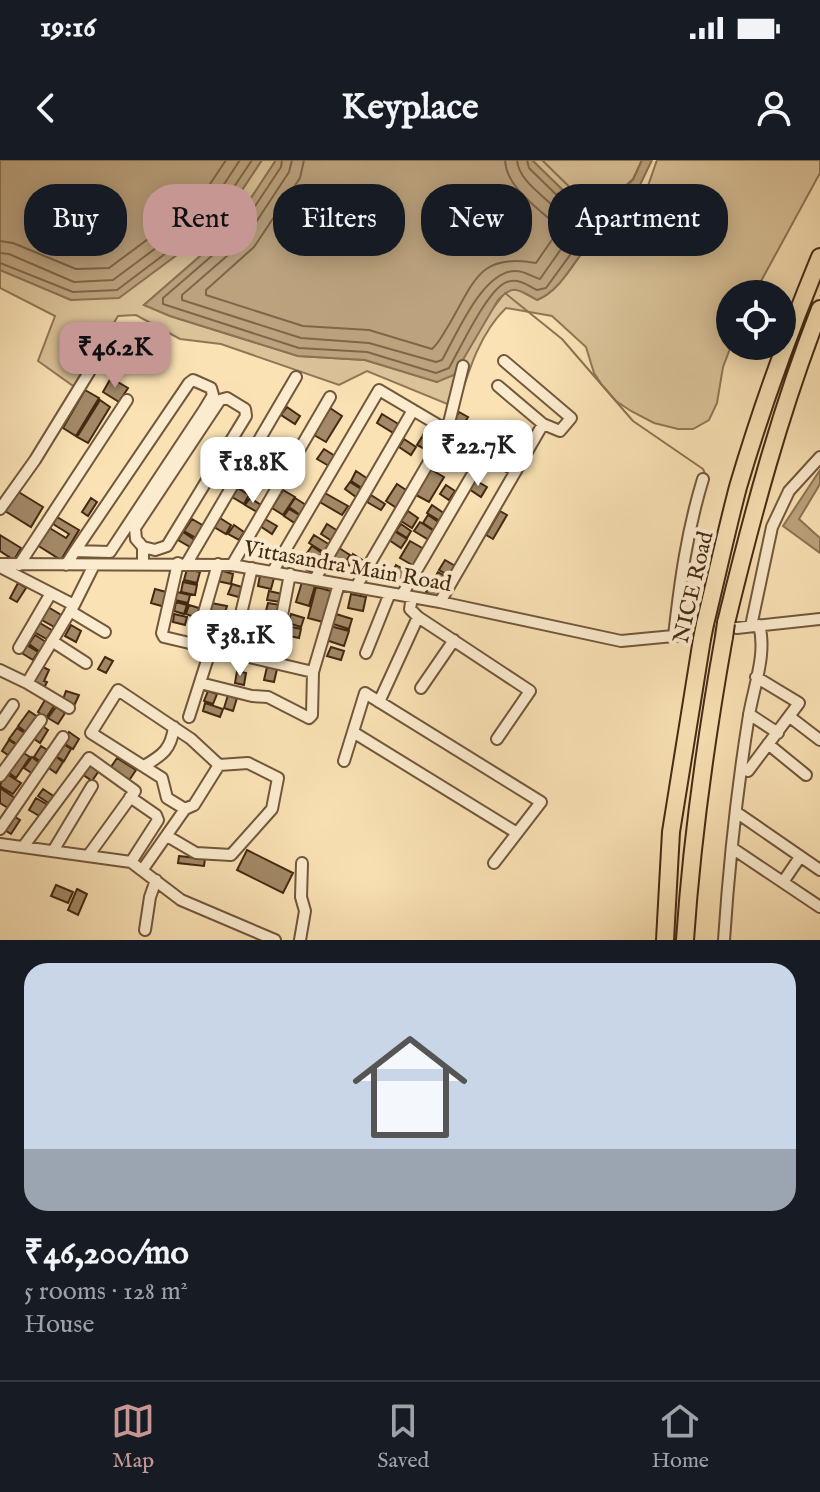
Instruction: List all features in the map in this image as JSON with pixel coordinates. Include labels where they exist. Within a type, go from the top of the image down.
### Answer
[{"type":"highway","name":"NICE Road","points":[[665,940],[671,832],[703,632],[756,428],[796,313],[820,257]]},
{"type":"highway","name":"NICE Road","points":[[685,940],[695,819],[729,629],[766,467],[803,351],[820,309]]},
{"type":"street","points":[[0,509],[35,460],[110,338]]},
{"type":"street","points":[[498,386],[543,424],[560,431],[571,418],[504,361]]},
{"type":"street","points":[[356,587],[447,431],[463,366]]},
{"type":"street","points":[[296,377],[183,563],[163,635],[313,672]]},
{"type":"street","points":[[66,565],[75,551],[189,383],[193,380],[211,388],[213,395],[204,410],[110,552],[75,551]]},
{"type":"street","points":[[273,571],[379,390],[516,471]]},
{"type":"street","points":[[232,565],[330,397]]},
{"type":"street","points":[[143,547],[155,550],[167,546],[246,416],[245,409],[227,398],[220,400],[135,528],[136,539],[143,547],[143,564]]},
{"type":"street","points":[[19,565],[127,400]]},
{"type":"street","points":[[315,579],[413,410]]},
{"type":"street","points":[[440,602],[543,424]]},
{"type":"street","points":[[366,653],[485,453]]},
{"type":"street","points":[[724,940],[736,812],[762,643],[755,625],[777,516],[789,491],[820,457]]},
{"type":"street","name":"Vittasandra Main Road","points":[[0,566],[232,565],[440,602],[621,641],[679,636],[682,565],[703,479]]},
{"type":"street","points":[[195,644],[218,564]]},
{"type":"street","points":[[27,683],[94,565]]},
{"type":"street","points":[[0,566],[51,593],[105,632]]},
{"type":"street","points":[[240,618],[252,568]]},
{"type":"street","points":[[278,636],[290,574]]},
{"type":"street","points":[[200,683],[268,697],[309,718],[312,715],[313,672],[339,584]]},
{"type":"street","points":[[19,648],[51,593]]},
{"type":"street","points":[[401,595],[418,617],[530,691],[497,739]]},
{"type":"street","points":[[379,702],[418,617]]},
{"type":"street","points":[[729,629],[820,619]]},
{"type":"street","points":[[421,688],[454,640]]},
{"type":"street","points":[[52,641],[86,663]]},
{"type":"street","points":[[189,717],[211,648]]},
{"type":"street","points":[[0,670],[69,708]]},
{"type":"street","points":[[748,771],[799,703],[756,677]]},
{"type":"street","points":[[167,836],[196,853],[231,855],[272,809],[278,778],[248,763],[219,765],[191,739],[118,690],[91,733],[162,778],[167,798],[185,809]]},
{"type":"street","points":[[344,761],[365,693],[541,802],[494,863]]},
{"type":"street","points":[[0,724],[13,705]]},
{"type":"street","points":[[749,714],[778,733]]},
{"type":"street","points":[[790,717],[820,740]]},
{"type":"street","points":[[0,776],[41,720]]},
{"type":"street","points":[[144,766],[172,745],[174,727]]},
{"type":"street","points":[[353,732],[517,833]]},
{"type":"street","points":[[0,829],[63,737]]},
{"type":"street","points":[[768,744],[806,775]]},
{"type":"street","points":[[23,847],[89,758],[135,791],[88,856]]},
{"type":"street","points":[[143,869],[185,809],[194,805],[219,765]]},
{"type":"street","points":[[53,851],[92,786]]},
{"type":"street","points":[[130,797],[156,815],[158,820],[131,862]]},
{"type":"street","points":[[736,812],[820,870]]},
{"type":"street","points":[[0,844],[131,862],[181,900],[275,940]]},
{"type":"street","points":[[732,848],[820,907]]},
{"type":"street","points":[[783,882],[800,857]]},
{"type":"street","points":[[300,940],[305,911],[301,897],[302,863]]},
{"type":"street","points":[[145,930],[156,880]]},
{"type":"shaded area","points":[[262,160],[276,160],[257,189],[257,184],[246,184]]},
{"type":"shaded area","points":[[532,160],[642,160],[627,184],[557,184]]},
{"type":"shaded area","points":[[657,160],[820,160],[820,173],[762,280],[716,280],[716,360],[726,360],[717,403],[709,420],[693,429],[654,423],[631,411],[616,401],[602,385],[594,373],[586,347],[552,316],[506,308],[482,342],[457,408],[367,371],[339,385],[221,344],[180,339],[136,315],[118,316],[76,388],[38,361],[55,316],[0,288],[0,270],[71,300],[156,256],[200,256],[144,305],[298,356],[365,360],[437,382],[507,290],[517,289],[537,300],[555,288],[580,256],[728,256],[728,184],[649,184]]},
{"type":"water","points":[[0,160],[262,160],[246,184],[143,184],[143,256],[176,256],[119,298],[71,300],[0,270]]},
{"type":"water","points":[[276,160],[532,160],[557,184],[548,184],[548,256],[580,256],[555,288],[537,300],[517,290],[508,291],[498,300],[454,375],[437,382],[365,360],[298,356],[144,305],[200,256],[257,256],[257,189]]},
{"type":"water","points":[[642,160],[652,160],[640,184],[628,184]]},
{"type":"water","points":[[820,470],[820,484],[799,519],[820,538],[820,553],[783,526]]},
{"type":"building","points":[[111,378],[128,388],[119,402],[103,392]]},
{"type":"building","points":[[85,390],[99,398],[76,436],[63,428]]},
{"type":"building","points":[[100,400],[110,407],[88,443],[77,437]]},
{"type":"building","points":[[287,407],[300,416],[295,424],[281,415]]},
{"type":"building","points":[[330,408],[342,416],[326,442],[314,435]]},
{"type":"building","points":[[459,412],[468,417],[457,435],[448,430]]},
{"type":"building","points":[[382,414],[400,425],[395,434],[377,423]]},
{"type":"building","points":[[428,427],[438,434],[433,442],[423,435]]},
{"type":"building","points":[[488,427],[501,435],[496,443],[483,435]]},
{"type":"building","points":[[503,435],[514,441],[502,460],[491,453]]},
{"type":"building","points":[[422,437],[433,444],[428,451],[417,445]]},
{"type":"building","points":[[238,439],[250,446],[244,455],[232,448]]},
{"type":"building","points":[[404,439],[416,447],[411,455],[399,447]]},
{"type":"building","points":[[282,442],[294,449],[289,456],[277,449]]},
{"type":"building","points":[[443,448],[455,456],[450,464],[437,457]]},
{"type":"building","points":[[324,449],[335,456],[329,466],[317,459]]},
{"type":"building","points":[[260,469],[275,479],[272,484],[256,474]]},
{"type":"building","points":[[430,469],[444,477],[429,502],[416,495]]},
{"type":"building","points":[[356,471],[368,479],[362,488],[351,481]]},
{"type":"building","points":[[475,480],[487,487],[481,497],[469,489]]},
{"type":"building","points":[[350,482],[361,489],[356,497],[345,489]]},
{"type":"building","points":[[397,484],[409,492],[398,509],[386,501]]},
{"type":"building","points":[[446,485],[455,491],[449,500],[440,494]]},
{"type":"building","points":[[238,488],[249,495],[244,504],[232,497]]},
{"type":"building","points":[[283,490],[295,497],[283,515],[272,508]]},
{"type":"building","points":[[17,491],[43,507],[31,527],[5,511]]},
{"type":"building","points":[[323,492],[348,506],[342,515],[318,501]]},
{"type":"building","points":[[371,495],[385,504],[381,510],[367,502]]},
{"type":"building","points":[[91,498],[97,502],[88,516],[82,512]]},
{"type":"building","points":[[250,498],[261,505],[257,512],[245,505]]},
{"type":"building","points":[[295,498],[306,505],[300,515],[289,507]]},
{"type":"building","points":[[432,505],[445,514],[440,521],[427,513]]},
{"type":"building","points":[[289,509],[301,516],[296,524],[284,516]]},
{"type":"building","points":[[408,511],[418,518],[412,528],[401,521]]},
{"type":"building","points":[[500,511],[507,515],[493,539],[486,535]]},
{"type":"building","points":[[428,515],[440,523],[435,531],[423,523]]},
{"type":"building","points":[[57,517],[79,530],[61,560],[37,545],[48,527],[66,538],[69,534],[53,524]]},
{"type":"building","points":[[220,518],[231,525],[226,534],[214,527]]},
{"type":"building","points":[[192,519],[204,526],[196,538],[184,531]]},
{"type":"building","points":[[265,519],[277,526],[272,534],[260,526]]},
{"type":"building","points":[[420,522],[434,531],[429,540],[414,531]]},
{"type":"building","points":[[327,524],[338,531],[332,541],[321,534]]},
{"type":"building","points":[[401,524],[411,531],[407,538],[396,531]]},
{"type":"building","points":[[234,525],[244,532],[239,540],[228,534]]},
{"type":"building","points":[[394,531],[407,539],[401,548],[389,540]]},
{"type":"building","points":[[183,532],[195,540],[190,547],[178,540]]},
{"type":"building","points":[[0,535],[21,548],[14,560],[0,551]]},
{"type":"building","points":[[314,535],[330,545],[325,553],[309,543]]},
{"type":"building","points":[[410,541],[424,549],[414,566],[400,558]]},
{"type":"building","points":[[312,546],[322,553],[317,560],[307,553]]},
{"type":"building","points":[[339,548],[350,555],[344,564],[333,557]]},
{"type":"building","points":[[353,554],[364,561],[358,571],[347,564]]},
{"type":"building","points":[[311,557],[319,562],[312,573],[304,568]]},
{"type":"building","points":[[445,560],[457,567],[451,577],[439,570]]},
{"type":"building","points":[[396,565],[410,573],[403,585],[390,577]]},
{"type":"building","points":[[187,569],[200,572],[197,583],[184,580]]},
{"type":"building","points":[[220,570],[233,574],[231,584],[217,581]]},
{"type":"building","points":[[438,572],[450,579],[437,599],[426,592]]},
{"type":"building","points":[[260,575],[274,578],[271,589],[258,586]]},
{"type":"building","points":[[183,582],[197,585],[195,595],[181,592]]},
{"type":"building","points":[[302,582],[315,586],[309,606],[296,602]]},
{"type":"building","points":[[18,583],[26,588],[17,602],[10,598]]},
{"type":"building","points":[[232,584],[245,588],[242,598],[228,594]]},
{"type":"building","points":[[316,587],[331,591],[323,622],[308,618]]},
{"type":"building","points":[[155,589],[170,593],[165,607],[151,603]]},
{"type":"building","points":[[269,591],[282,594],[281,602],[267,600]]},
{"type":"building","points":[[177,592],[190,595],[188,603],[175,600]]},
{"type":"building","points":[[351,594],[366,597],[363,611],[348,608]]},
{"type":"building","points":[[176,602],[187,605],[184,614],[174,611]]},
{"type":"building","points":[[211,603],[227,606],[224,616],[209,612]]},
{"type":"building","points":[[268,603],[280,605],[279,614],[266,611]]},
{"type":"building","points":[[189,605],[202,609],[199,619],[186,614]]},
{"type":"building","points":[[48,607],[63,616],[56,628],[42,620]]},
{"type":"building","points":[[174,614],[187,617],[185,625],[173,622]]},
{"type":"building","points":[[207,614],[220,617],[217,628],[204,624]]},
{"type":"building","points":[[291,614],[304,618],[301,627],[288,623]]},
{"type":"building","points":[[336,614],[352,619],[349,629],[333,624]]},
{"type":"building","points":[[227,619],[239,622],[237,632],[225,630]]},
{"type":"building","points":[[40,623],[55,632],[50,641],[34,632]]},
{"type":"building","points":[[71,625],[81,631],[76,642],[65,636]]},
{"type":"building","points":[[287,626],[301,629],[299,638],[285,635]]},
{"type":"building","points":[[330,626],[349,631],[344,646],[326,640]]},
{"type":"building","points":[[220,630],[246,636],[242,650],[217,644]]},
{"type":"building","points":[[35,635],[46,642],[40,652],[29,644]]},
{"type":"building","points":[[25,644],[38,652],[33,660],[20,652]]},
{"type":"building","points":[[331,647],[344,651],[341,660],[327,656]]},
{"type":"building","points":[[105,657],[113,661],[106,673],[98,669]]},
{"type":"building","points":[[41,666],[49,670],[44,688],[32,682]]},
{"type":"building","points":[[267,667],[277,669],[274,682],[264,680]]},
{"type":"building","points":[[237,671],[246,673],[244,685],[235,683]]},
{"type":"building","points":[[66,691],[79,695],[74,706],[62,702]]},
{"type":"building","points":[[208,691],[217,694],[213,704],[204,701]]},
{"type":"building","points":[[228,695],[237,698],[233,711],[224,708]]},
{"type":"building","points":[[45,700],[54,706],[46,718],[38,712]]},
{"type":"building","points":[[205,703],[223,709],[220,717],[203,711]]},
{"type":"building","points":[[56,707],[65,713],[58,724],[48,718]]},
{"type":"building","points":[[29,711],[38,717],[27,733],[18,726]]},
{"type":"building","points":[[41,725],[48,730],[40,743],[33,738]]},
{"type":"building","points":[[17,728],[26,734],[18,745],[9,739]]},
{"type":"building","points":[[69,732],[79,739],[73,749],[62,742]]},
{"type":"building","points":[[9,740],[18,746],[11,757],[2,751]]},
{"type":"building","points":[[62,743],[71,749],[64,761],[54,755]]},
{"type":"building","points":[[41,746],[49,751],[41,762],[34,757]]},
{"type":"building","points":[[22,752],[30,757],[16,778],[8,772]]},
{"type":"building","points":[[54,755],[63,762],[56,773],[46,766]]},
{"type":"building","points":[[32,757],[41,764],[33,774],[24,768]]},
{"type":"building","points":[[117,758],[136,770],[128,782],[109,770]]},
{"type":"building","points":[[89,762],[100,769],[92,781],[82,774]]},
{"type":"building","points":[[5,773],[21,783],[13,794],[0,786]]},
{"type":"building","points":[[0,788],[15,798],[8,808],[0,803]]},
{"type":"building","points":[[43,789],[55,797],[50,804],[38,796]]},
{"type":"building","points":[[36,798],[48,805],[41,817],[29,810]]},
{"type":"building","points":[[12,815],[20,820],[11,834],[3,829]]},
{"type":"building","points":[[247,850],[293,873],[283,893],[237,870]]},
{"type":"building","points":[[179,856],[205,859],[204,866],[178,863]]},
{"type":"building","points":[[56,885],[73,892],[68,903],[51,896]]},
{"type":"building","points":[[77,889],[87,894],[78,915],[68,910]]},
{"type":"waterway","points":[[542,160],[566,184]]},
{"type":"waterway","points":[[505,293],[562,339],[633,421],[703,469],[706,476]]},
{"type":"tunnel","points":[[684,635],[730,629]]}]
